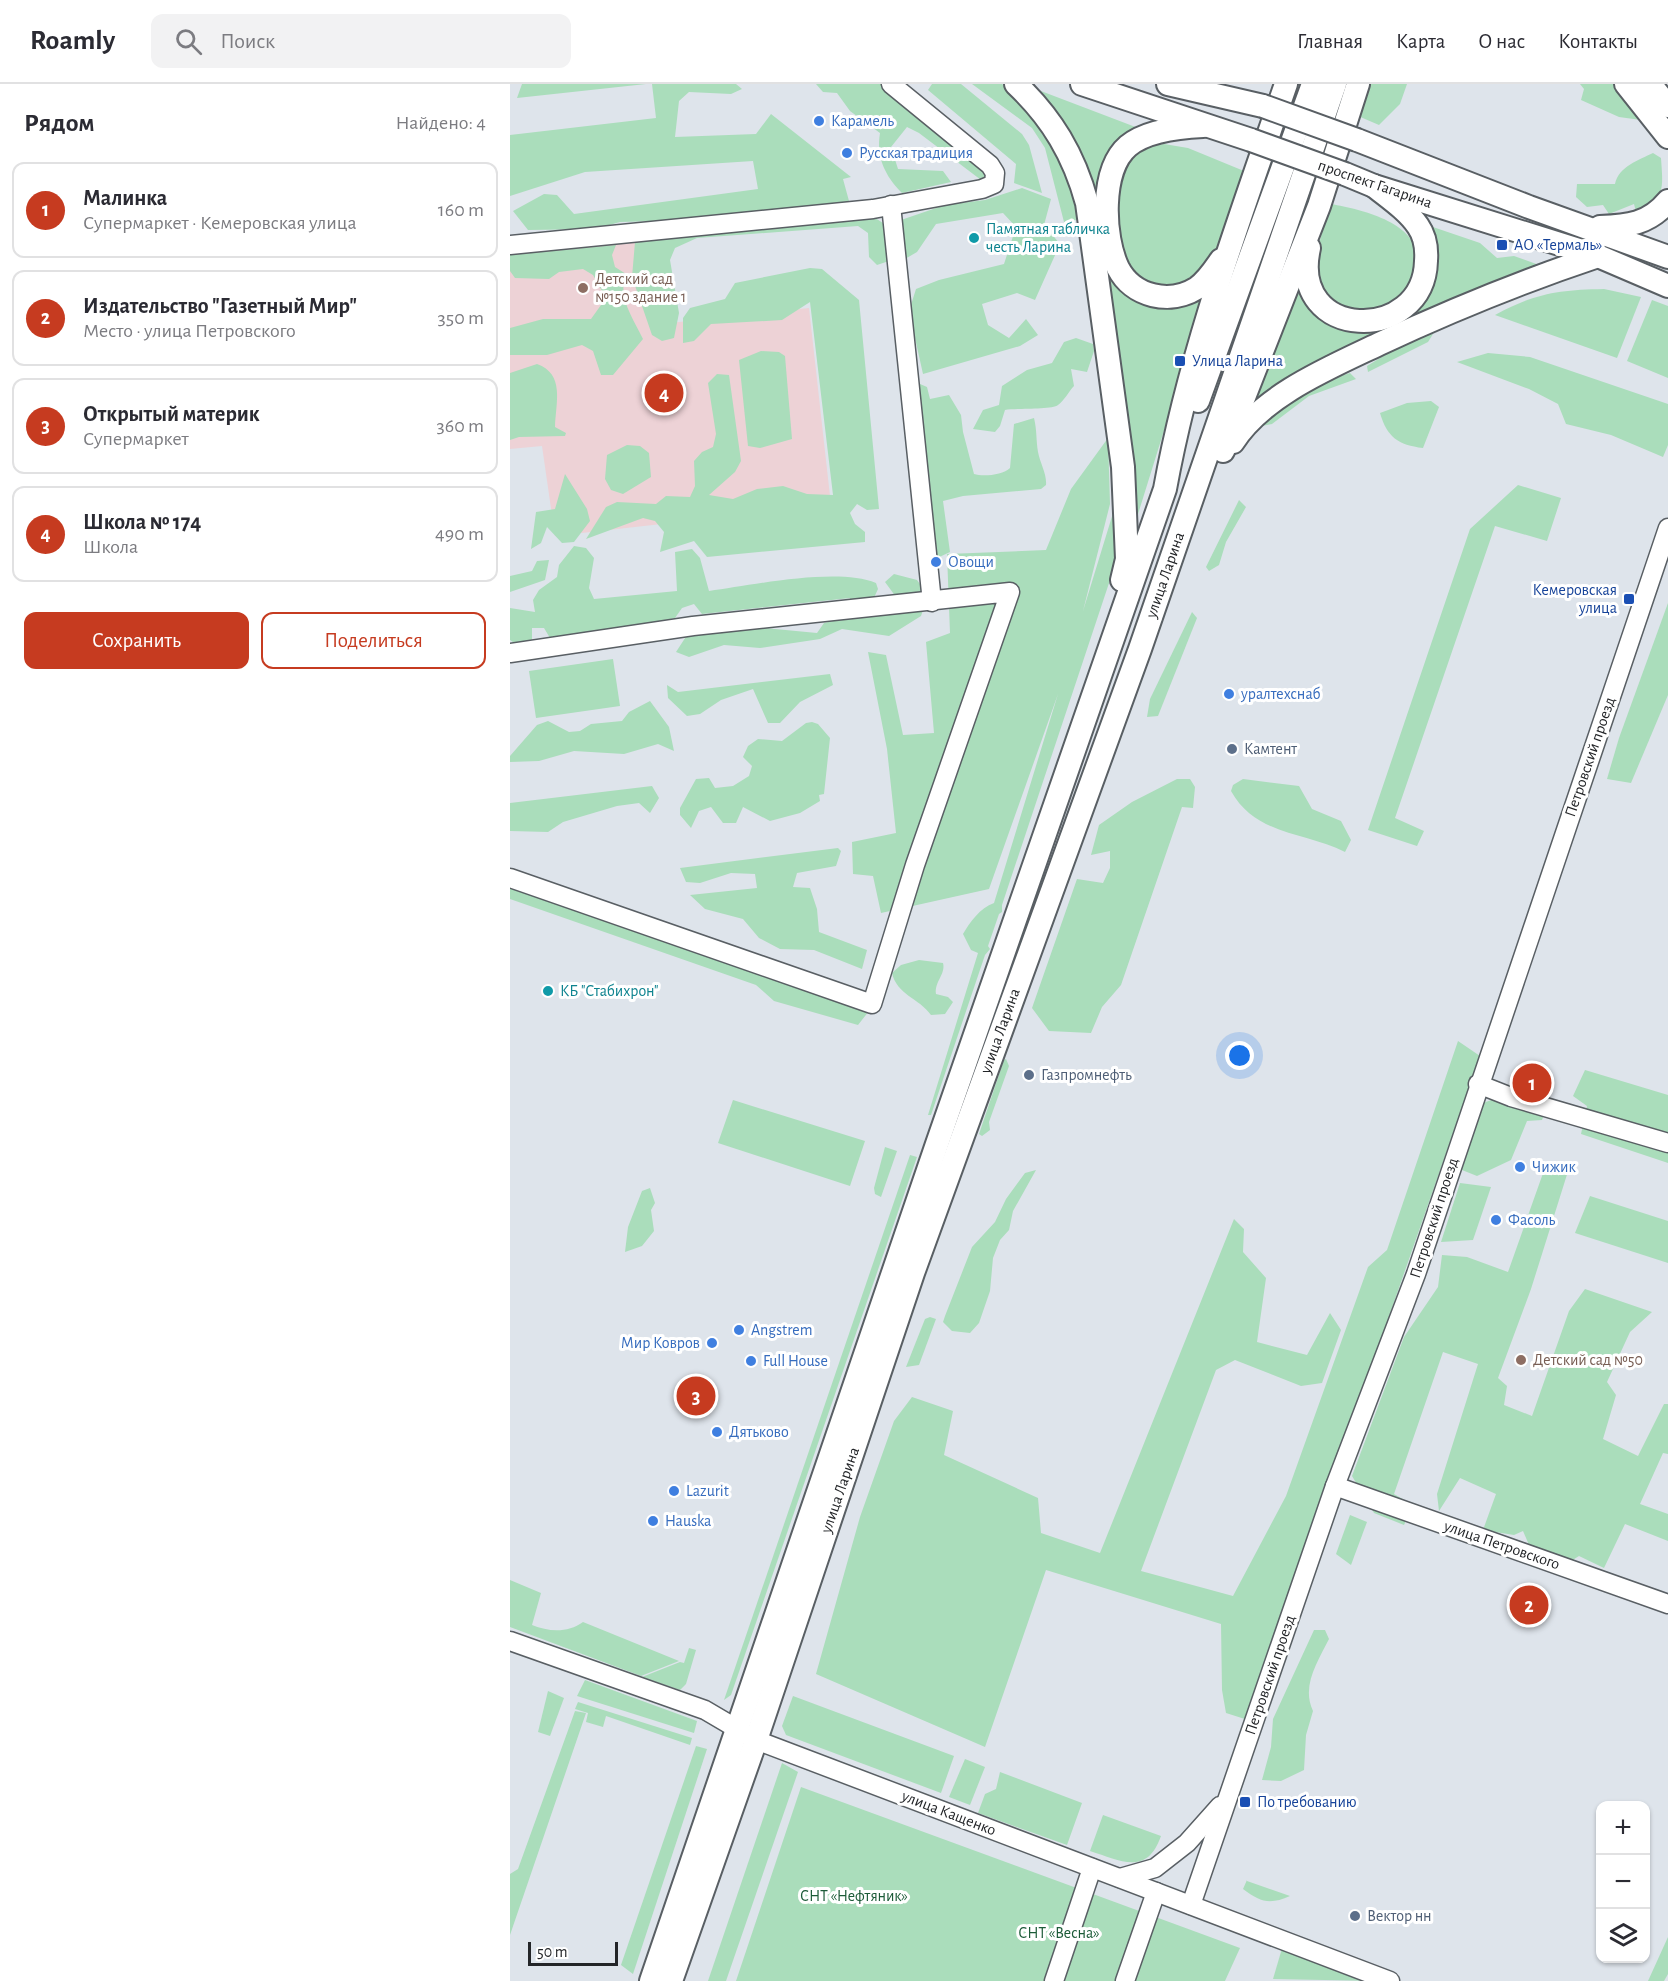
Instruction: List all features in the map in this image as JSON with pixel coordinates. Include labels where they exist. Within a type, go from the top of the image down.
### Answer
[{"type":"main road","points":[[1017,84],[1059,132],[1080,176],[1091,229],[1123,466],[1126,514],[1127,559],[1106,655]]},
{"type":"main road","name":"проспект Гагарина","points":[[1082,84],[1203,126],[1251,140],[1374,186],[1598,256],[1668,285]]},
{"type":"main road","points":[[1165,489],[1174,437],[1228,252],[1286,84]]},
{"type":"main road","points":[[1106,655],[1313,84]]},
{"type":"main road","name":"улица Ларина","points":[[651,1981],[746,1735],[1140,649],[1335,84]]},
{"type":"main road","points":[[1140,649],[1215,471],[1319,206],[1358,84]]},
{"type":"main road","points":[[1626,84],[1668,137]]},
{"type":"main road","points":[[1650,84],[1668,106]]},
{"type":"main road","name":"проспект Гагарина","points":[[1172,85],[1263,106],[1668,257]]},
{"type":"main road","points":[[1203,126],[1158,132],[1128,146],[1110,175],[1107,211],[1112,250],[1119,269],[1130,283],[1146,293],[1164,298],[1187,293],[1198,287],[1228,252]]},
{"type":"main road","points":[[1319,206],[1308,252],[1308,282],[1315,298],[1328,311],[1343,320],[1374,321],[1388,317],[1418,292],[1426,273],[1427,247],[1418,226],[1374,186]]},
{"type":"main road","points":[[1588,228],[1630,226],[1654,215],[1668,201]]},
{"type":"main road","points":[[1215,471],[1236,438],[1256,417],[1286,393],[1312,377],[1465,304],[1519,282],[1598,256]]},
{"type":"main road","name":"улица Ларина","points":[[671,1981],[746,1735],[1106,655]]},
{"type":"street","points":[[510,245],[873,209],[982,189],[994,184],[995,173],[990,165],[891,84]]},
{"type":"street","points":[[891,205],[932,602]]},
{"type":"street","name":"Петровский проезд","points":[[1191,1905],[1335,1486],[1416,1274],[1478,1084],[1668,528]]},
{"type":"street","points":[[510,653],[693,626],[1010,592],[915,865],[872,1004],[510,878]]},
{"type":"street","points":[[1478,1084],[1511,1097],[1668,1143]]},
{"type":"street","name":"улица Петровского","points":[[1335,1486],[1668,1604]]},
{"type":"street","name":"улица Кащенко","points":[[510,1641],[705,1710],[746,1735],[1390,1981]]},
{"type":"street","points":[[1120,1878],[1155,1868],[1187,1844],[1227,1798]]},
{"type":"street","points":[[1054,1981],[1092,1868]]},
{"type":"street","points":[[1125,1981],[1156,1892]]},
{"type":"shaded area","points":[[649,236],[661,324],[809,308],[831,505],[555,536],[542,446],[510,449],[510,252]]},
{"type":"green space","points":[[522,84],[646,84],[517,98]]},
{"type":"green space","points":[[652,84],[736,84],[742,89],[731,94],[689,92],[679,101],[675,137],[756,134],[771,114],[851,177],[843,179],[849,201],[886,225],[889,261],[877,265],[869,257],[868,233],[858,226],[697,238],[675,248],[670,260],[679,313],[674,338],[662,341],[652,335],[632,277],[635,242],[658,221],[620,222],[595,229],[528,230],[513,211],[544,194],[557,195],[574,214],[758,189],[753,161],[585,172],[510,196],[510,135],[656,118]]},
{"type":"green space","points":[[816,84],[885,84],[989,171],[985,183],[919,133],[907,127],[891,147],[898,169],[943,171],[951,182],[902,193],[883,166],[879,150],[880,133],[850,111],[837,93],[823,92]]},
{"type":"green space","points":[[932,84],[961,84],[1022,134],[1029,145],[1042,193],[1014,183],[1016,164],[928,90]]},
{"type":"green space","points":[[972,84],[1002,84],[1014,93],[1050,130],[1083,219],[1064,222],[1045,148],[1032,128]]},
{"type":"green space","points":[[1370,84],[1407,84],[1400,104],[1379,125],[1358,116]]},
{"type":"green space","points":[[1580,84],[1615,84],[1648,121],[1619,117],[1581,100],[1584,89]]},
{"type":"green space","points":[[1033,88],[1146,131],[1107,165],[1120,286],[1208,289],[1134,527],[1103,270]]},
{"type":"green space","points":[[1164,144],[1188,148],[1244,171],[1215,255],[1182,289],[1154,289],[1130,274],[1113,215],[1126,159],[1142,147]]},
{"type":"green space","points":[[1653,153],[1661,158],[1662,185],[1658,197],[1646,207],[1636,212],[1634,204],[1609,214],[1603,205],[1587,207],[1576,197],[1577,184],[1615,184],[1625,168]]},
{"type":"green space","points":[[1022,188],[1051,199],[1044,225],[1060,244],[1035,300],[1017,293],[982,304],[988,325],[1009,338],[1026,319],[1038,335],[1020,346],[923,374],[909,311],[916,289],[939,280],[1004,264],[1016,227],[1003,213],[936,224],[917,252],[905,259],[901,220],[945,205],[985,200]]},
{"type":"green space","points":[[1331,204],[1380,217],[1407,235],[1415,247],[1417,262],[1412,280],[1399,298],[1386,309],[1372,313],[1353,311],[1331,300],[1323,289],[1318,276],[1317,262],[1322,232]]},
{"type":"green space","points":[[1430,226],[1480,243],[1497,258],[1514,256],[1539,265],[1247,417],[1298,285],[1316,312],[1339,327],[1366,330],[1397,320],[1421,303],[1434,281],[1437,255]]},
{"type":"green space","points":[[616,245],[612,255],[615,267],[626,274],[623,291],[625,299],[643,339],[613,375],[601,375],[593,351],[582,345],[547,355],[510,355],[510,328],[543,319],[591,319],[606,298],[593,275],[583,269],[559,272],[549,279],[515,278],[510,271],[510,255]]},
{"type":"green space","points":[[810,268],[822,269],[859,300],[879,509],[867,510],[857,504],[850,513],[855,524],[865,532],[865,542],[707,557],[694,541],[660,552],[664,532],[655,521],[643,518],[586,539],[606,507],[617,502],[656,504],[666,496],[690,497],[695,486],[694,461],[702,452],[713,447],[716,434],[708,383],[717,374],[729,375],[741,461],[735,472],[709,495],[733,499],[757,489],[783,486],[807,494],[833,495],[810,302],[782,320],[711,324],[694,341],[683,343],[683,318],[690,308],[725,299],[735,283]]},
{"type":"green space","points":[[1604,289],[1641,297],[1617,358],[1495,315],[1535,297],[1573,290]]},
{"type":"green space","points":[[1652,300],[1668,306],[1668,378],[1627,361]]},
{"type":"green space","points":[[1433,334],[1428,342],[1368,372],[1367,366],[1416,336]]},
{"type":"green space","points":[[1076,338],[1093,344],[1094,351],[1087,372],[1071,369],[1074,386],[1060,403],[1049,408],[1005,410],[1000,426],[995,432],[973,429],[983,410],[999,405],[1002,386],[1027,370],[1052,363],[1064,342]]},
{"type":"green space","points":[[761,351],[779,352],[785,356],[792,439],[760,448],[748,446],[739,360]]},
{"type":"green space","points":[[1488,353],[1530,357],[1668,404],[1668,445],[1663,457],[1611,435],[1566,424],[1558,404],[1529,389],[1457,362]]},
{"type":"green space","points":[[537,364],[552,375],[555,382],[557,399],[555,427],[566,433],[565,436],[519,437],[510,440],[510,373]]},
{"type":"green space","points":[[1350,373],[1356,379],[1309,396],[1272,424],[1262,426],[1291,398],[1323,382]]},
{"type":"green space","points":[[913,381],[927,387],[930,399],[949,395],[961,415],[974,474],[993,475],[1010,468],[1014,424],[1034,418],[1038,452],[1046,481],[1046,485],[1041,489],[963,496],[943,501],[950,552],[933,560]]},
{"type":"green space","points":[[1431,401],[1439,407],[1423,448],[1407,445],[1390,434],[1380,413],[1407,403]]},
{"type":"green space","points":[[1108,438],[1110,504],[1083,611],[1117,500],[1120,550],[1002,905],[1002,912],[999,914],[988,946],[990,949],[985,955],[931,1115],[928,1115],[978,953],[971,950],[963,934],[980,912],[994,903],[1058,694],[989,889],[881,913],[873,876],[853,874],[852,842],[896,833],[887,749],[868,652],[886,655],[903,735],[934,733],[926,642],[950,633],[947,554],[1046,550],[1071,489]]},
{"type":"green space","points":[[627,445],[640,446],[649,453],[651,477],[623,494],[611,490],[605,479],[607,455]]},
{"type":"green space","points":[[565,474],[587,509],[590,521],[574,542],[562,543],[547,527],[541,543],[531,549],[536,512],[555,509]]},
{"type":"green space","points":[[1518,485],[1561,498],[1547,541],[1495,526],[1395,818],[1424,831],[1417,846],[1368,830],[1470,529]]},
{"type":"green space","points":[[1239,500],[1246,507],[1226,542],[1219,565],[1209,571],[1206,567]]},
{"type":"green space","points":[[574,546],[586,548],[594,558],[589,588],[594,599],[677,591],[675,552],[692,549],[700,558],[709,591],[818,577],[859,579],[876,583],[878,589],[867,613],[896,597],[885,582],[894,574],[917,580],[928,595],[921,616],[889,636],[842,629],[820,639],[760,648],[724,645],[689,657],[676,652],[689,632],[700,634],[735,625],[817,633],[824,623],[847,618],[850,598],[702,614],[694,604],[682,608],[675,618],[614,631],[556,648],[544,628],[532,628],[532,640],[523,649],[510,640],[510,608],[535,612],[533,600],[539,590],[557,577],[559,565]]},
{"type":"green space","points":[[549,560],[545,580],[510,592],[510,576],[532,571],[537,561]]},
{"type":"green space","points":[[1668,603],[1668,695],[1631,783],[1607,779],[1619,738]]},
{"type":"green space","points":[[1192,612],[1197,618],[1158,716],[1147,717],[1150,699]]},
{"type":"green space","points":[[613,659],[620,706],[536,718],[529,671]]},
{"type":"green space","points":[[830,674],[833,685],[800,702],[780,723],[768,723],[753,689],[721,700],[700,714],[687,716],[668,698],[667,685],[678,692]]},
{"type":"green space","points":[[650,701],[669,727],[674,751],[658,744],[624,754],[574,751],[539,761],[510,762],[510,756],[537,725],[548,721],[569,732],[580,731],[591,724],[622,721],[629,712]]},
{"type":"green space","points":[[806,723],[818,724],[830,738],[824,794],[819,795],[820,801],[800,813],[770,821],[743,807],[736,823],[723,823],[711,807],[699,811],[691,828],[680,815],[680,808],[696,779],[709,778],[715,788],[733,786],[749,776],[752,766],[743,757],[748,746],[758,739],[782,741]]},
{"type":"green space","points":[[1177,779],[1190,779],[1195,787],[1193,808],[1182,807],[1121,985],[1102,1007],[1091,1033],[1049,1031],[1032,1008],[1077,879],[1103,883],[1110,868],[1110,851],[1091,855],[1099,825],[1132,802]]},
{"type":"green space","points":[[1243,779],[1299,786],[1312,809],[1341,821],[1351,840],[1345,852],[1330,845],[1283,831],[1254,817],[1241,806],[1231,791],[1233,785]]},
{"type":"green space","points":[[652,786],[659,798],[650,813],[639,803],[617,806],[563,822],[548,832],[510,831],[510,803]]},
{"type":"green space","points":[[838,848],[841,851],[836,866],[797,873],[793,887],[810,888],[817,909],[819,932],[867,950],[862,969],[814,950],[780,949],[759,938],[743,919],[705,909],[690,895],[757,888],[755,874],[731,873],[700,883],[686,882],[680,868]]},
{"type":"green space","points":[[510,883],[869,1011],[858,1025],[774,1001],[756,985],[510,899]]},
{"type":"green space","points":[[919,960],[943,963],[936,994],[948,997],[953,1002],[945,1014],[931,1015],[921,1004],[903,991],[895,980],[892,973],[901,965]]},
{"type":"green space","points":[[1458,1041],[1480,1056],[1248,1720],[1226,1713],[1222,1690],[1221,1624],[1046,1570],[985,1747],[816,1674],[860,1517],[894,1421],[912,1397],[953,1411],[944,1455],[1038,1498],[1041,1533],[1100,1553],[1234,1219],[1244,1229],[1243,1252],[1266,1278],[1257,1342],[1307,1355],[1330,1313],[1341,1330],[1322,1383],[1301,1386],[1235,1360],[1216,1370],[1141,1571],[1233,1596],[1286,1496],[1368,1267],[1387,1250]]},
{"type":"green space","points":[[1006,1059],[1009,1066],[989,1122],[990,1130],[982,1136],[979,1134]]},
{"type":"green space","points":[[1585,1070],[1668,1095],[1668,1163],[1581,1134],[1587,1106],[1573,1096]]},
{"type":"green space","points":[[1519,1090],[1549,1100],[1542,1120],[1527,1121],[1511,1160],[1477,1176],[1462,1170],[1483,1103]]},
{"type":"green space","points":[[733,1100],[865,1141],[850,1186],[718,1143]]},
{"type":"green space","points":[[885,1147],[897,1151],[881,1197],[875,1194],[874,1188]]},
{"type":"green space","points":[[910,1155],[917,1157],[731,1695],[724,1700]]},
{"type":"green space","points":[[1547,1162],[1570,1165],[1531,1289],[1498,1378],[1507,1386],[1504,1405],[1532,1416],[1569,1311],[1585,1289],[1652,1312],[1630,1332],[1607,1382],[1616,1395],[1603,1439],[1638,1456],[1664,1404],[1668,1404],[1668,1454],[1663,1453],[1640,1504],[1668,1514],[1668,1541],[1625,1524],[1604,1568],[1579,1556],[1571,1561],[1529,1545],[1523,1531],[1514,1535],[1483,1530],[1496,1494],[1460,1478],[1439,1511],[1437,1494],[1478,1364],[1443,1352],[1394,1494],[1413,1505],[1404,1525],[1374,1513],[1352,1476],[1404,1337],[1438,1287],[1442,1255],[1467,1257],[1508,1272]]},
{"type":"green space","points":[[1036,1170],[1013,1211],[1009,1230],[1000,1240],[993,1258],[990,1291],[979,1323],[970,1333],[952,1331],[943,1322],[972,1247],[995,1222],[1006,1199],[1025,1173]]},
{"type":"green space","points":[[1460,1183],[1491,1187],[1473,1240],[1441,1242]]},
{"type":"green space","points":[[650,1188],[655,1203],[651,1210],[654,1231],[642,1246],[625,1252],[628,1227],[642,1191]]},
{"type":"green space","points":[[1590,1196],[1668,1221],[1668,1263],[1575,1233]]},
{"type":"green space","points":[[930,1317],[936,1319],[919,1365],[906,1367],[925,1319]]},
{"type":"green space","points":[[1350,1515],[1367,1522],[1351,1565],[1336,1554]]},
{"type":"green space","points":[[510,1580],[541,1593],[532,1625],[545,1629],[565,1630],[583,1622],[679,1661],[641,1676],[510,1627]]},
{"type":"green space","points":[[1314,1630],[1325,1630],[1329,1639],[1310,1683],[1310,1702],[1313,1711],[1306,1735],[1304,1770],[1281,1781],[1262,1780],[1271,1747],[1273,1719]]},
{"type":"green space","points":[[689,1648],[696,1650],[686,1684],[680,1690],[642,1677],[680,1662],[684,1663]]},
{"type":"green space","points":[[585,1680],[697,1721],[694,1733],[577,1696]]},
{"type":"green space","points":[[548,1691],[564,1698],[550,1736],[538,1732]]},
{"type":"green space","points":[[793,1696],[954,1756],[941,1793],[786,1735],[782,1726]]},
{"type":"green space","points":[[578,1702],[692,1738],[690,1745],[606,1716],[603,1727],[586,1722],[588,1713],[575,1709]]},
{"type":"green space","points":[[575,1711],[586,1713],[510,1935],[510,1874],[518,1869]]},
{"type":"green space","points":[[696,1746],[707,1749],[633,1974],[621,1965]]},
{"type":"green space","points":[[965,1759],[985,1767],[970,1805],[949,1797]]},
{"type":"green space","points":[[782,1763],[798,1772],[726,1981],[708,1981]]},
{"type":"green space","points":[[1000,1772],[1082,1803],[1067,1845],[978,1813],[985,1794],[996,1789]]},
{"type":"green space","name":"СНТ «Нефтяник»","points":[[801,1787],[1240,1948],[1225,1981],[736,1981]]},
{"type":"green space","points":[[1103,1815],[1161,1836],[1155,1849],[1141,1861],[1132,1862],[1090,1851]]},
{"type":"green space","points":[[1247,1880],[1290,1896],[1277,1901],[1265,1901],[1243,1889]]},
{"type":"green space","points":[[1668,1937],[1668,1974],[1664,1981],[1648,1981]]},
{"type":"green space","points":[[1283,1945],[1376,1981],[1273,1979]]},
{"type":"place","name":"Карамель","points":[[819,121]]},
{"type":"place","name":"Русская традиция","points":[[847,153]]},
{"type":"place","name":"Памятная табличка честь Ларина","points":[[974,238]]},
{"type":"place","name":"АО «Термаль»","points":[[1502,245]]},
{"type":"place","name":"Детский сад №150 здание 1","points":[[583,288]]},
{"type":"place","name":"Улица Ларина","points":[[1180,361]]},
{"type":"place","name":"Школа № 174","points":[[664,393]]},
{"type":"place","name":"Овощи","points":[[936,562]]},
{"type":"place","name":"Кемеровская улица","points":[[1629,599]]},
{"type":"place","name":"уралтехснаб","points":[[1229,694]]},
{"type":"place","name":"Камтент","points":[[1232,749]]},
{"type":"place","name":"КБ \"Стабихрон\"","points":[[548,991]]},
{"type":"place","name":"Газпромнефть","points":[[1029,1075]]},
{"type":"place","name":"Малинка","points":[[1532,1083]]},
{"type":"place","name":"Чижик","points":[[1520,1167]]},
{"type":"place","name":"Фасоль","points":[[1496,1220]]},
{"type":"place","name":"Angstrem","points":[[739,1330]]},
{"type":"place","name":"Мир Ковров","points":[[712,1343]]},
{"type":"place","name":"Детский сад №50","points":[[1521,1360]]},
{"type":"place","name":"Full House","points":[[751,1361]]},
{"type":"place","name":"Открытый материк","points":[[696,1396]]},
{"type":"place","name":"Дятьково","points":[[717,1432]]},
{"type":"place","name":"Lazurit","points":[[674,1491]]},
{"type":"place","name":"Hauska","points":[[653,1521]]},
{"type":"place","name":"Издательство \"Газетный Мир\"","points":[[1529,1605]]},
{"type":"place","name":"По требованию","points":[[1245,1802]]},
{"type":"place","name":"Вектор нн","points":[[1355,1916]]},
{"type":"park label","name":"СНТ «Весна»","points":[[1059,1933]]}]
